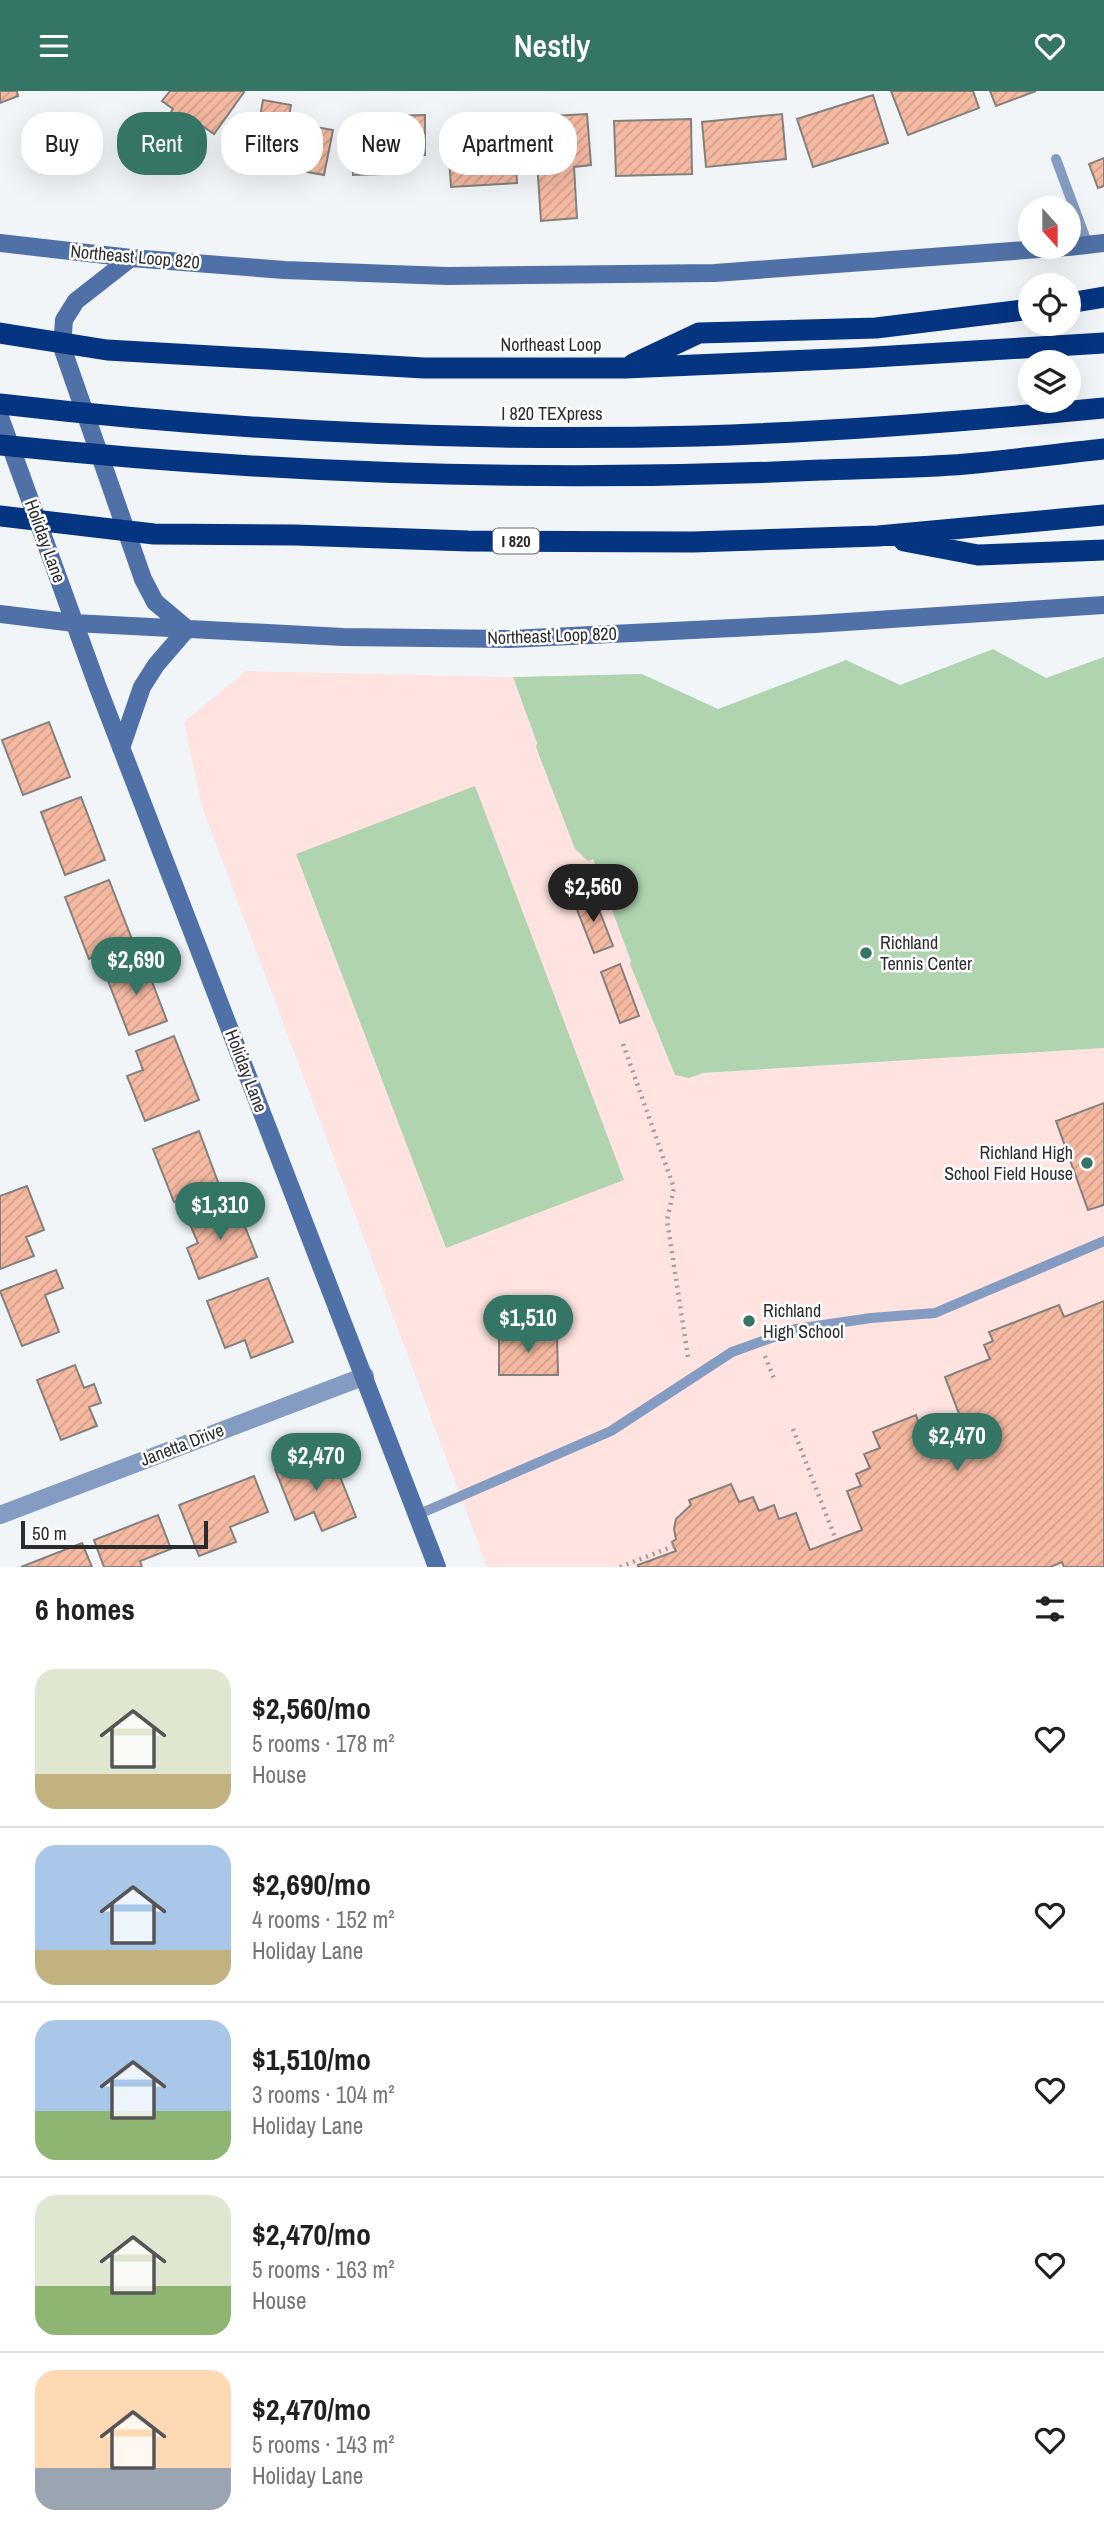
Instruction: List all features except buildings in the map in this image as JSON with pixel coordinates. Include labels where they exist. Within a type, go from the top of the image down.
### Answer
[{"type":"highway","points":[[1081,301],[1104,297]]},
{"type":"highway","points":[[625,368],[699,333],[876,328],[1018,311]]},
{"type":"highway","name":"Northeast Loop","points":[[0,333],[107,350],[424,368],[625,368],[858,358],[1104,342]]},
{"type":"highway","name":"I 820 TEXpress","points":[[0,404],[110,417],[301,431],[453,436],[700,436],[958,422],[1104,408]]},
{"type":"highway","points":[[0,445],[126,458],[304,471],[477,477],[708,476],[965,464],[1104,449]]},
{"type":"highway","name":"I 820","points":[[0,516],[154,534],[693,542],[878,537],[1104,515]]},
{"type":"highway","points":[[878,537],[978,555],[1104,550]]},
{"type":"main road","name":"Northeast Loop 820","points":[[0,243],[131,258],[284,270],[447,276],[715,273],[1018,251]]},
{"type":"main road","points":[[121,748],[142,687],[156,665],[187,629],[155,602],[143,579],[62,347],[64,320],[76,301],[131,258]]},
{"type":"main road","name":"Holiday Lane","points":[[0,417],[121,748],[437,1567]]},
{"type":"main road","name":"Northeast Loop 820","points":[[0,614],[74,623],[343,637],[510,639],[815,624],[1104,605]]},
{"type":"street","name":"Janetta Drive","points":[[0,1513],[365,1376]]},
{"type":"lane","points":[[1056,159],[1096,244]]},
{"type":"lane","points":[[417,1515],[611,1431],[732,1352],[796,1329],[871,1318],[935,1313],[1104,1241]]},
{"type":"path","points":[[623,1044],[674,1188],[667,1220],[688,1357]]},
{"type":"path","points":[[765,1356],[775,1381]]},
{"type":"path","points":[[793,1429],[836,1540]]},
{"type":"path","points":[[620,1567],[674,1546]]},
{"type":"shaded area","name":"Richland High School","points":[[246,671],[513,677],[575,848],[592,858],[675,1075],[1104,1048],[1104,1567],[487,1567],[202,806],[184,722]]},
{"type":"green space","name":"Richland Tennis Center","points":[[993,649],[1046,678],[1104,657],[1104,1048],[703,1073],[689,1078],[675,1075],[630,964],[593,859],[588,861],[575,849],[536,747],[537,743],[513,677],[642,674],[718,709],[846,660],[900,685]]},
{"type":"green space","points":[[475,786],[624,1180],[446,1248],[296,854]]},
{"type":"place","name":"Richland Tennis Center","points":[[866,953]]},
{"type":"place","name":"Richland High School Field House","points":[[1087,1163]]},
{"type":"place","name":"Richland High School","points":[[749,1321]]}]
